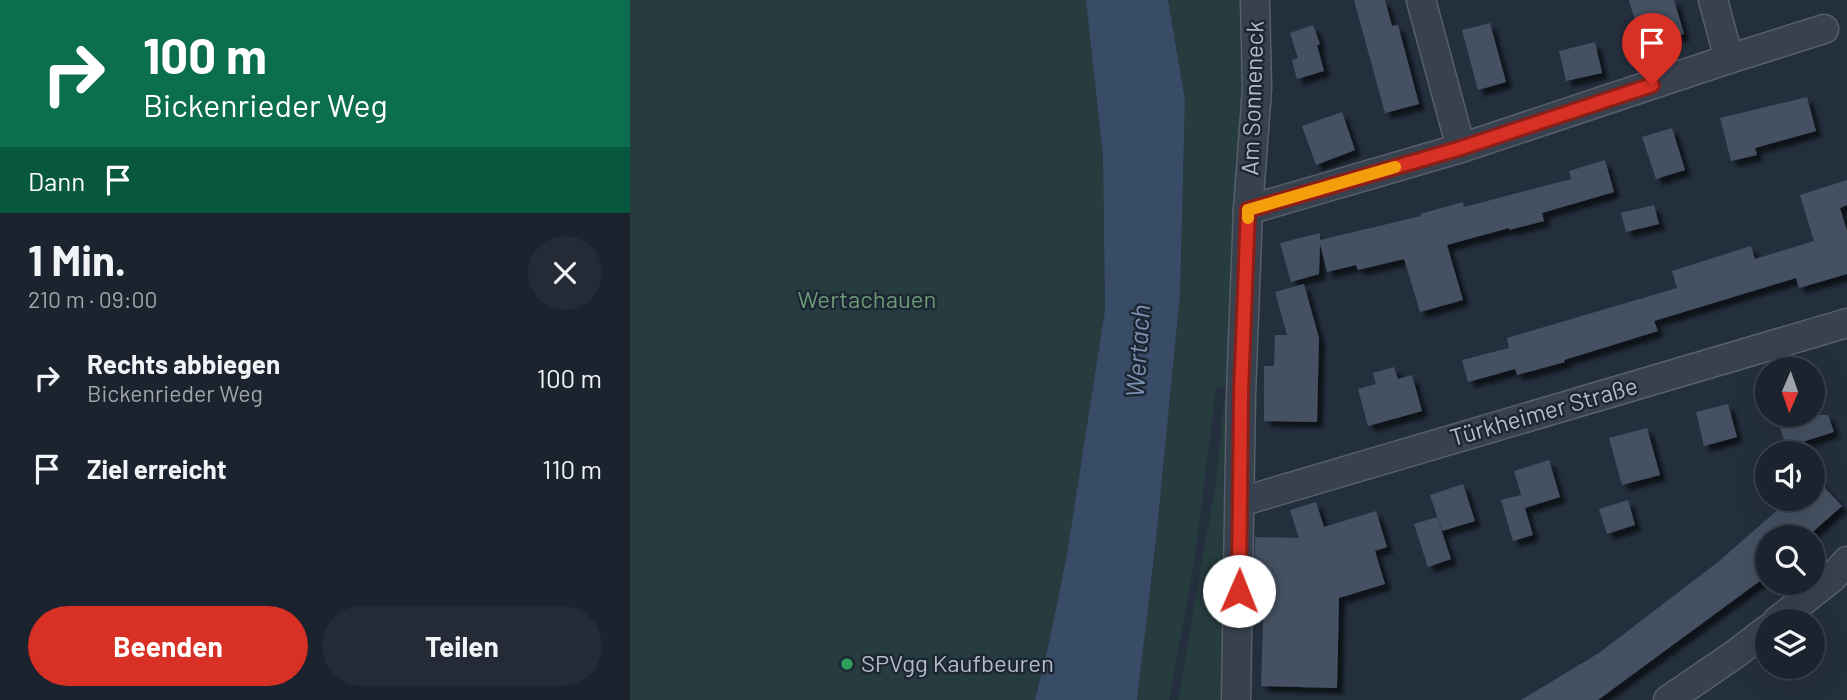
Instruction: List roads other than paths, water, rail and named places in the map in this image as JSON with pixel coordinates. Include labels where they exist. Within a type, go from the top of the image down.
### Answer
[{"type":"street","name":"Am Sonneneck","points":[[1236,700],[1241,394],[1248,210],[1257,89],[1255,0]]},
{"type":"street","points":[[1421,0],[1461,148]]},
{"type":"street","points":[[1713,0],[1729,59]]},
{"type":"street","points":[[1248,210],[1461,148],[1824,29]]},
{"type":"street","name":"Türkheimer Straße","points":[[1240,502],[1847,323]]},
{"type":"street","points":[[1792,609],[1832,578],[1847,561]]},
{"type":"street","points":[[1668,700],[1755,639]]},
{"type":"water","name":"Wertach","points":[[1086,0],[1168,0],[1185,100],[1180,294],[1137,700],[1035,700],[1067,554],[1105,310],[1103,156]]},
{"type":"place","name":"SPVgg Kaufbeuren","points":[[847,664]]},
{"type":"park label","name":"Wertachauen","points":[[867,300]]}]
